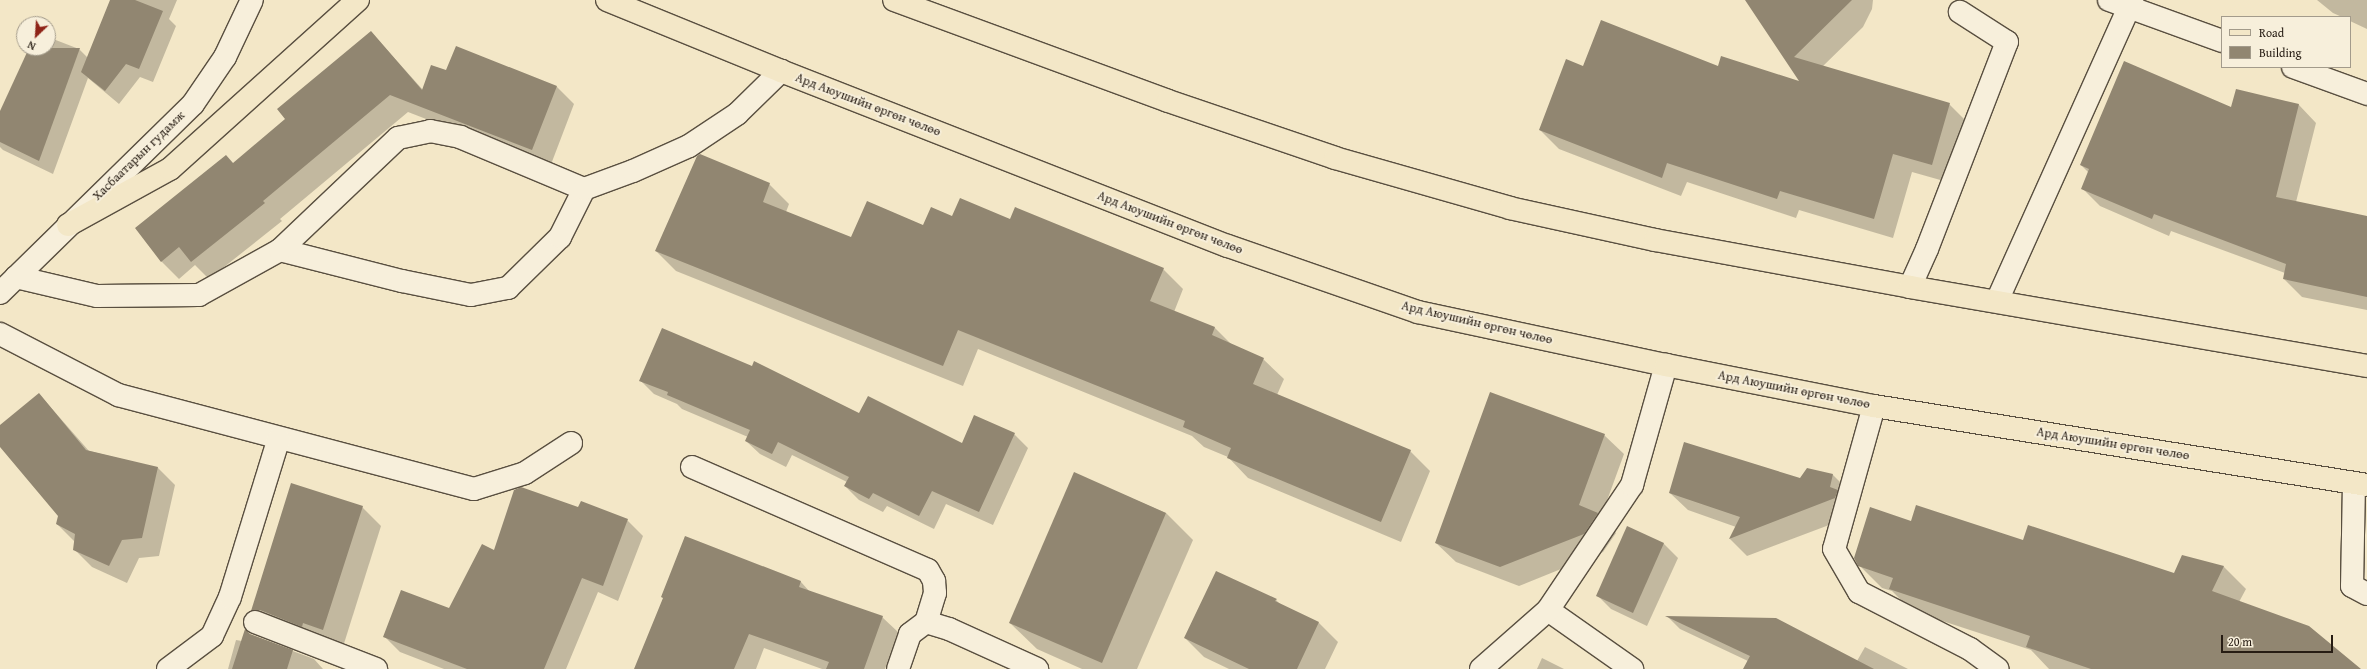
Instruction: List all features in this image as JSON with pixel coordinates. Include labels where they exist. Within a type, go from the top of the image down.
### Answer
[{"type":"main road","points":[[68,225],[170,169],[358,0]]},
{"type":"main road","name":"Ард Аюушийн өргөн чөлөө","points":[[607,0],[780,70],[1228,246],[1418,312],[1666,365],[1874,406],[2360,484]]},
{"type":"main road","points":[[894,0],[1168,101],[1335,158],[1510,208],[1654,240],[1910,287],[1998,300],[2367,366]]},
{"type":"street","name":"Хасбаатарын гудамж","points":[[0,293],[193,104],[225,57],[252,0]]},
{"type":"street","points":[[1998,300],[2123,2],[2221,41]]},
{"type":"street","points":[[1910,287],[1927,248],[2008,42],[1960,12]]},
{"type":"street","points":[[2295,68],[2367,94]]},
{"type":"street","points":[[280,250],[402,281],[471,294],[508,288],[560,237],[584,190],[633,171],[690,146],[737,114],[780,70]]},
{"type":"street","points":[[16,277],[97,296],[199,295],[280,250],[398,138],[430,131],[460,137],[584,190]]},
{"type":"street","points":[[0,334],[118,395],[474,489],[524,473],[571,443]]},
{"type":"street","points":[[1481,669],[1548,610],[1632,485],[1666,365]]},
{"type":"street","points":[[1874,406],[1834,549],[1859,592],[1970,649],[1998,669]]},
{"type":"street","points":[[168,669],[212,636],[215,630],[230,597],[279,438]]},
{"type":"street","points":[[692,467],[928,570],[934,581],[935,593],[926,622],[910,634],[898,669]]},
{"type":"street","points":[[2360,484],[2352,586],[2367,594]]},
{"type":"street","points":[[1548,610],[1632,669]]},
{"type":"street","points":[[255,622],[376,669]]},
{"type":"street","points":[[926,622],[949,629],[1037,669]]},
{"type":"building","points":[[110,0],[135,0],[163,11],[139,69],[126,64],[105,91],[81,72]]},
{"type":"building","points":[[1745,0],[1852,0],[1794,57],[1950,103],[1932,165],[1893,154],[1874,219],[1780,191],[1777,199],[1667,163],[1662,178],[1539,130],[1566,59],[1583,66],[1601,20],[1718,66],[1721,56],[1799,81]]},
{"type":"building","points":[[371,31],[422,90],[431,65],[446,70],[456,46],[557,86],[532,150],[390,95],[263,201],[265,203],[191,262],[179,247],[161,262],[135,228],[226,155],[233,163],[285,119],[277,109]]},
{"type":"building","points":[[56,48],[80,48],[39,161],[0,142],[0,111],[25,56],[56,56]]},
{"type":"building","points":[[2124,61],[2231,107],[2236,89],[2299,104],[2276,197],[2367,216],[2367,297],[2283,279],[2286,264],[2154,214],[2152,219],[2081,189],[2089,169],[2080,165]]},
{"type":"building","points":[[700,154],[770,183],[763,202],[851,237],[867,201],[923,225],[931,207],[952,216],[960,198],[1010,219],[1015,207],[1164,268],[1150,301],[1215,327],[1212,335],[1264,358],[1253,384],[1411,450],[1381,522],[1227,458],[1231,448],[1183,427],[1185,421],[958,330],[943,366],[655,251],[697,156]]},
{"type":"building","points":[[662,328],[752,366],[754,361],[859,413],[868,396],[962,443],[974,415],[1015,433],[979,512],[932,491],[919,516],[873,493],[869,499],[844,486],[849,477],[778,442],[772,454],[745,441],[750,430],[667,395],[668,392],[639,381]]},
{"type":"building","points":[[1490,392],[1605,434],[1579,505],[1598,513],[1584,534],[1500,567],[1435,543]]},
{"type":"building","points":[[39,393],[86,450],[158,467],[142,538],[122,540],[109,566],[73,550],[75,534],[56,524],[58,516],[0,447],[0,425]]},
{"type":"building","points":[[1684,442],[1800,478],[1807,468],[1833,474],[1830,487],[1838,490],[1835,498],[1729,539],[1740,517],[1669,493]]},
{"type":"building","points":[[1074,472],[1166,513],[1102,663],[1009,623]]},
{"type":"building","points":[[291,483],[363,506],[323,630],[303,623],[302,627],[260,610],[251,611]]},
{"type":"building","points":[[521,487],[578,507],[581,501],[628,519],[603,586],[582,578],[544,669],[467,669],[383,637],[401,590],[449,608],[482,544],[494,550],[514,490]]},
{"type":"building","points":[[1916,505],[2023,540],[2028,525],[2174,573],[2182,555],[2224,566],[2212,591],[2309,626],[2361,669],[2091,669],[2026,647],[2030,636],[1889,589],[1893,578],[1858,566],[1854,558],[1870,507],[1911,521]]},
{"type":"building","points":[[1627,526],[1664,543],[1633,613],[1596,596]]},
{"type":"building","points":[[685,536],[801,581],[799,587],[883,616],[864,669],[826,669],[829,662],[749,634],[734,669],[634,669],[663,598],[661,597]]},
{"type":"building","points":[[1216,571],[1277,599],[1275,601],[1319,622],[1297,669],[1249,669],[1184,638]]},
{"type":"building","points":[[1665,616],[1776,618],[1874,669],[1743,669],[1750,656]]},
{"type":"building","points":[[245,629],[250,634],[293,650],[287,669],[232,669]]}]
